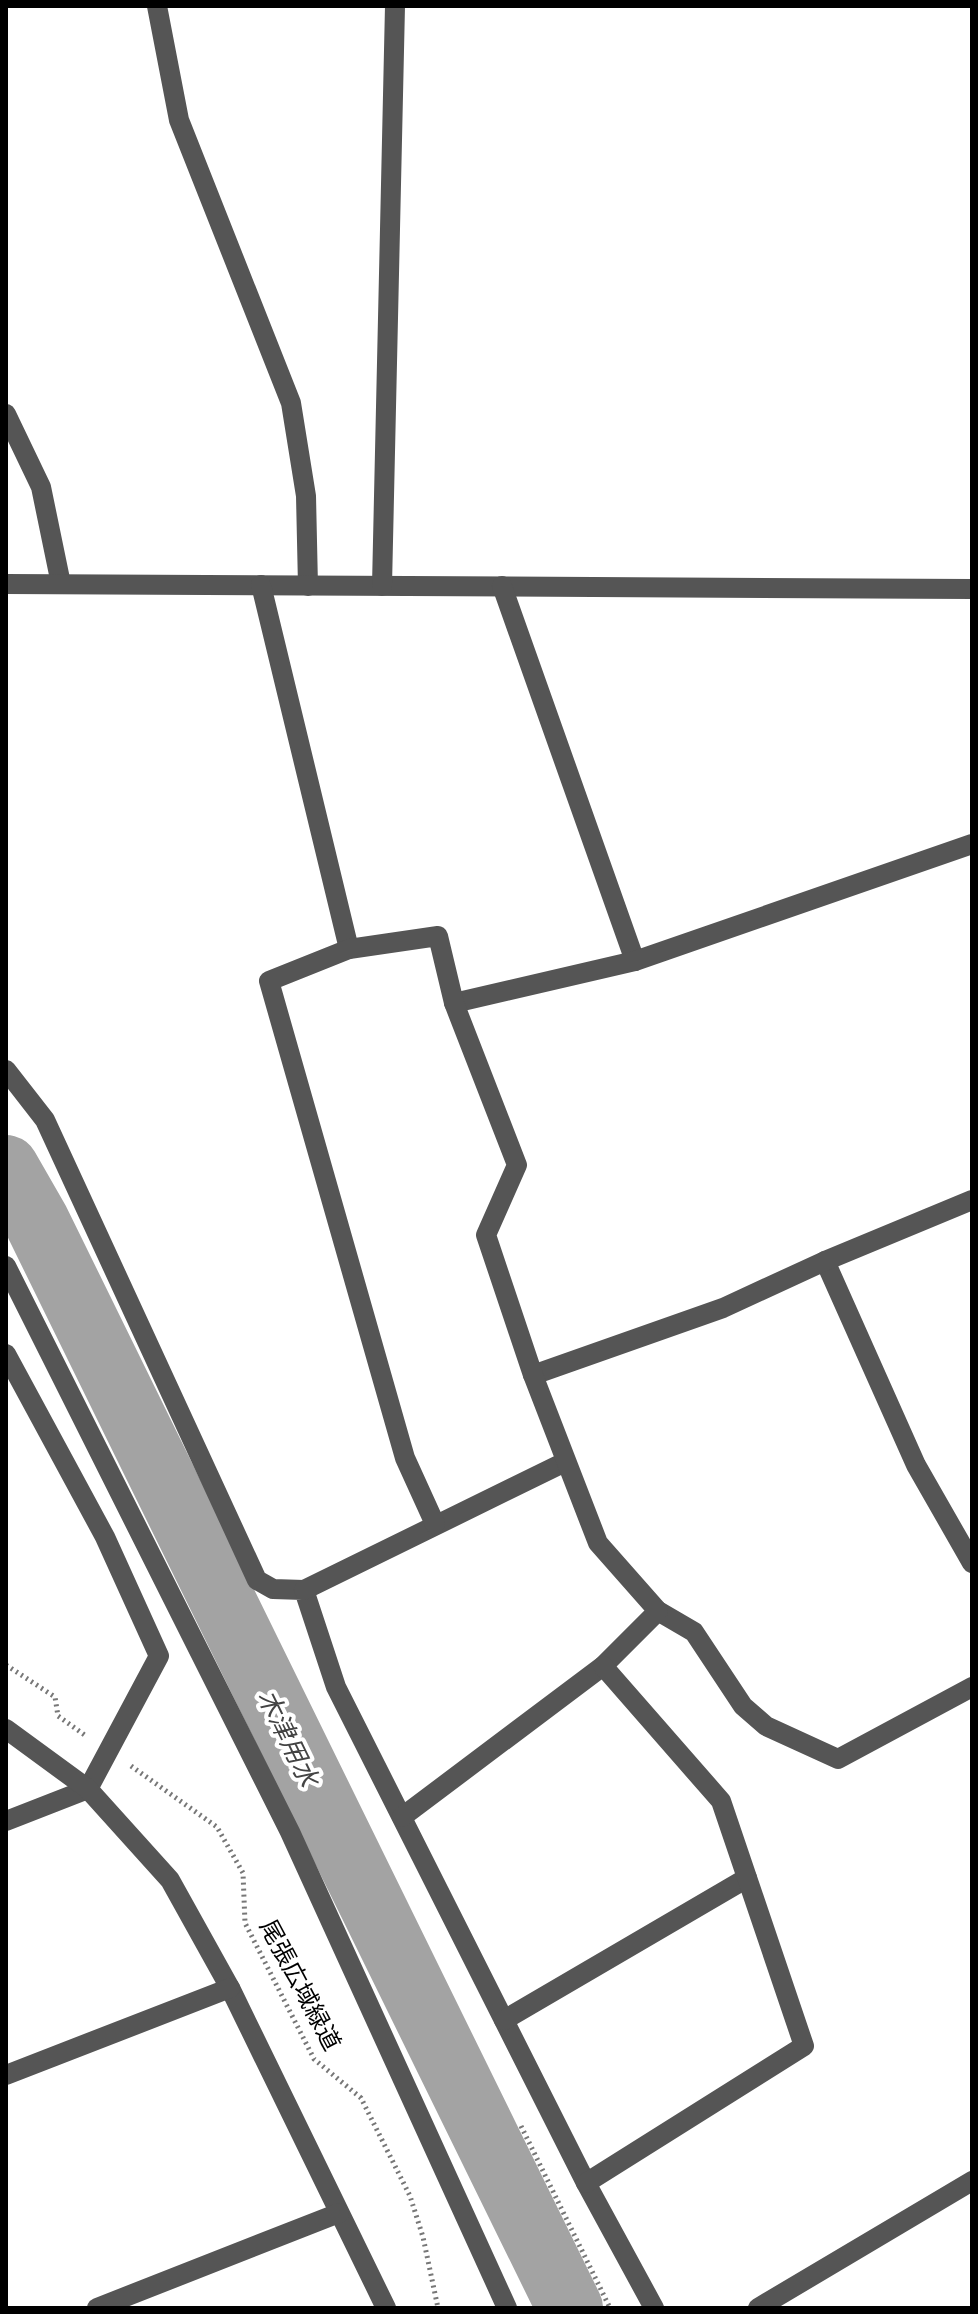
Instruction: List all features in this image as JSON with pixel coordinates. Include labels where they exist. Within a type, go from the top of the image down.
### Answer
[{"type":"street","points":[[157,6],[179,120],[291,403],[306,496],[308,586]]},
{"type":"street","points":[[382,586],[395,6]]},
{"type":"street","points":[[6,414],[41,487],[61,584]]},
{"type":"street","points":[[6,584],[972,589]]},
{"type":"street","points":[[261,585],[349,949]]},
{"type":"street","points":[[502,586],[635,961]]},
{"type":"street","points":[[454,1003],[635,961],[972,844]]},
{"type":"street","points":[[435,1524],[405,1458],[269,981],[349,949],[438,936],[454,1003],[517,1165],[486,1235],[533,1375],[598,1543],[658,1611],[694,1632],[743,1706],[766,1726],[838,1759],[972,1687]]},
{"type":"street","points":[[6,1070],[45,1120],[257,1580],[273,1589],[304,1590],[565,1462]]},
{"type":"street","points":[[533,1375],[723,1308],[825,1261],[972,1200]]},
{"type":"street","points":[[825,1261],[916,1465],[972,1563]]},
{"type":"street","points":[[6,1266],[290,1832],[507,2308]]},
{"type":"street","points":[[6,1354],[105,1537],[159,1656],[88,1789],[6,1821]]},
{"type":"street","points":[[304,1590],[336,1687],[586,2183],[654,2308]]},
{"type":"street","points":[[402,1817],[603,1666],[658,1611]]},
{"type":"street","points":[[586,2183],[804,2046],[721,1801],[603,1666]]},
{"type":"street","points":[[6,1729],[88,1789],[170,1880],[230,1988],[386,2308]]},
{"type":"street","points":[[504,2020],[747,1878]]},
{"type":"street","points":[[6,2075],[230,1988]]},
{"type":"street","points":[[758,2308],[972,2181]]},
{"type":"street","points":[[97,2308],[339,2213]]},
{"type":"path","name":"尾張広域緑道","points":[[6,1665],[55,1697],[58,1716],[217,1827],[243,1873],[245,1923],[314,2059],[361,2098],[410,2196],[423,2237],[438,2308]]},
{"type":"waterway","name":"木津用水","points":[[6,1168],[37,1222],[570,2308]]}]
